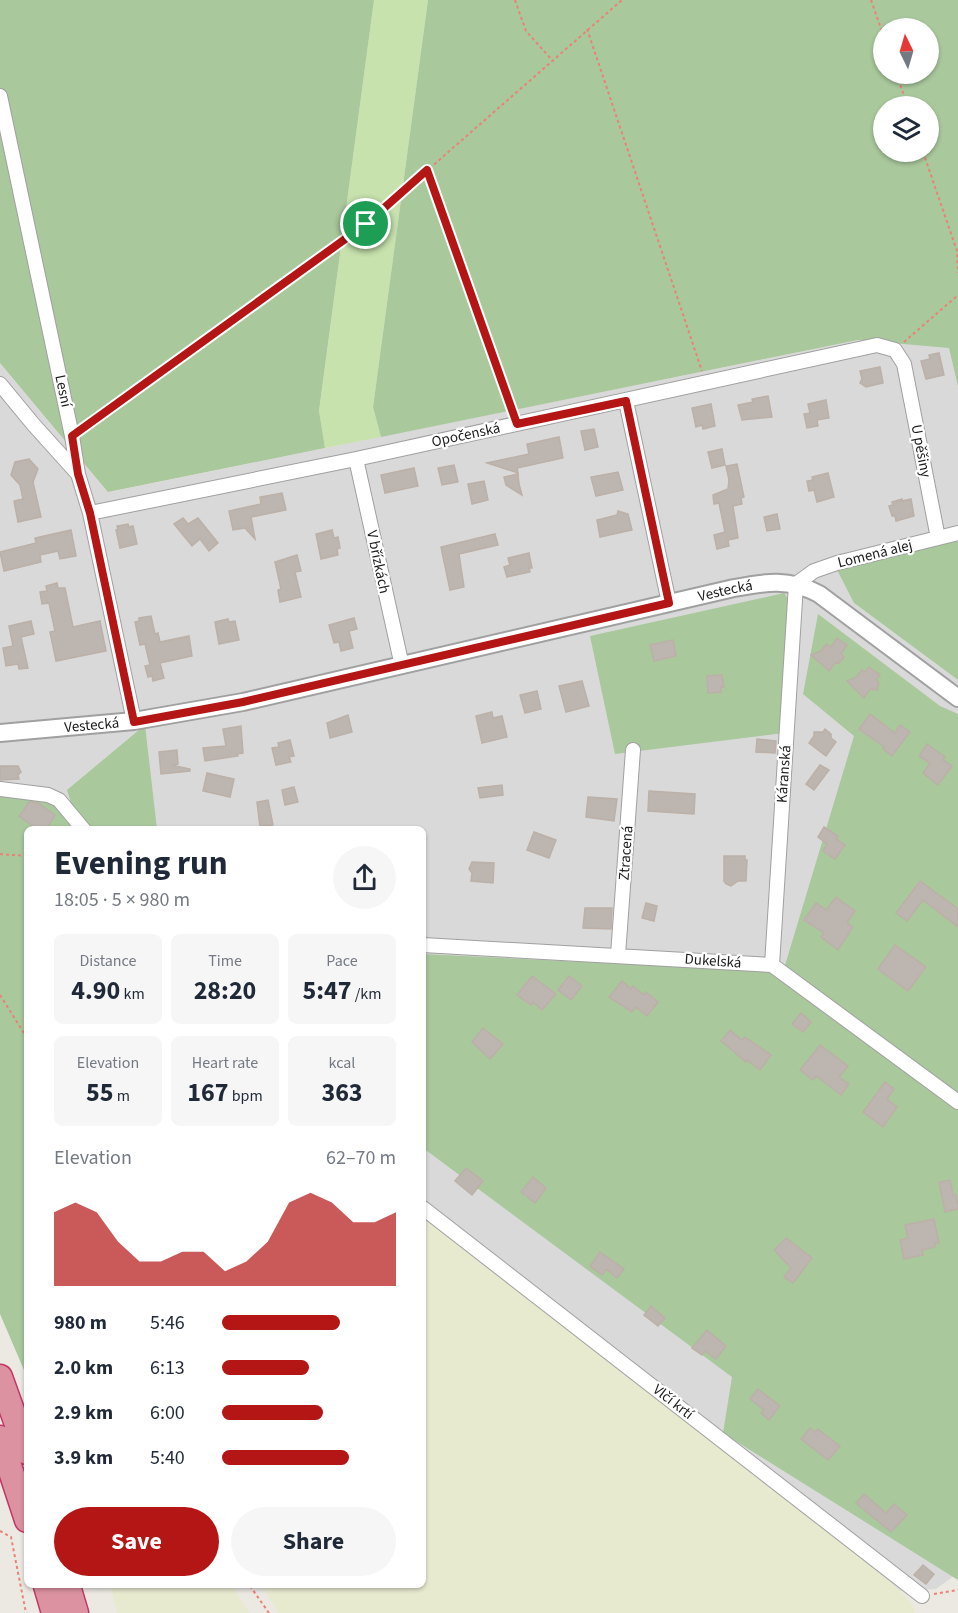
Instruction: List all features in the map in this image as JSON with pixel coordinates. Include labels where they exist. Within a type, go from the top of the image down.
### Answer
[{"type":"highway","points":[[0,1377],[24,1444]]},
{"type":"highway","points":[[0,1438],[24,1511]]},
{"type":"highway","points":[[47,1588],[54,1613]]},
{"type":"highway","points":[[69,1588],[76,1613]]},
{"type":"street","name":"Lesní","points":[[0,96],[72,436],[78,474],[90,513],[134,722]]},
{"type":"street","name":"Opočenská","points":[[90,513],[356,459],[877,345],[895,350]]},
{"type":"street","name":"U pěšiny","points":[[895,350],[904,364],[938,538]]},
{"type":"street","points":[[0,384],[78,474]]},
{"type":"street","points":[[626,401],[669,603]]},
{"type":"street","points":[[51,442],[62,442],[72,436]]},
{"type":"street","name":"V břízkách","points":[[356,459],[402,666]]},
{"type":"street","name":"Lomená alej","points":[[796,584],[814,571],[837,563],[958,533]]},
{"type":"street","name":"Vestecká","points":[[0,733],[134,722],[243,702],[762,583],[796,584],[819,594],[958,698]]},
{"type":"street","name":"Káranská","points":[[772,965],[796,584]]},
{"type":"street","name":"Ztracená","points":[[618,955],[633,750]]},
{"type":"street","points":[[0,789],[48,795],[59,800],[81,826]]},
{"type":"street","name":"Dukelská","points":[[426,945],[772,965]]},
{"type":"street","points":[[772,965],[958,1102]]},
{"type":"street","name":"Vlčí krtí","points":[[426,1210],[922,1596]]},
{"type":"path","points":[[515,0],[526,31],[552,60]]},
{"type":"path","points":[[72,436],[366,224],[622,0]]},
{"type":"path","points":[[871,0],[877,18]]},
{"type":"path","points":[[587,29],[706,383]]},
{"type":"path","points":[[926,162],[957,250],[958,273]]},
{"type":"path","points":[[427,170],[517,424]]},
{"type":"path","points":[[895,350],[958,295]]},
{"type":"path","points":[[0,854],[24,856]]},
{"type":"path","points":[[0,995],[24,1033]]},
{"type":"path","points":[[0,1531],[11,1537],[26,1613]]},
{"type":"path","points":[[251,1588],[269,1613]]},
{"type":"path","points":[[922,1596],[958,1590]]},
{"type":"shaded area","points":[[858,340],[949,347],[958,388],[958,529],[854,603],[958,680],[958,1573],[936,1589],[901,1591],[426,1221],[426,826],[74,826],[0,788],[0,363],[109,492]]},
{"type":"green space","points":[[0,0],[374,0],[319,411],[325,448],[108,492],[0,363]]},
{"type":"green space","points":[[374,0],[428,0],[373,407],[381,437],[325,448],[319,412]]},
{"type":"green space","points":[[428,0],[958,0],[958,387],[949,348],[858,340],[381,437],[373,407]]},
{"type":"green space","points":[[958,529],[958,680],[854,603],[832,560]]},
{"type":"green space","points":[[784,593],[794,607],[784,733],[615,754],[590,636]]},
{"type":"green space","points":[[818,614],[940,706],[958,714],[958,1580],[723,1433],[732,1377],[426,1150],[426,954],[783,972],[854,736],[803,694]]},
{"type":"green space","points":[[145,725],[157,826],[78,826],[67,790]]},
{"type":"green space","points":[[0,788],[57,804],[77,826],[24,826],[24,1370],[0,1314]]},
{"type":"green space","points":[[426,1214],[792,1501],[901,1591],[913,1606],[915,1613],[279,1613],[264,1588],[426,1588]]},
{"type":"green space","points":[[111,1588],[233,1588],[250,1613],[117,1613]]},
{"type":"building","points":[[939,353],[944,375],[926,379],[921,361],[930,359],[929,355]]},
{"type":"building","points":[[880,367],[883,383],[866,387],[860,383],[862,379],[860,371]]},
{"type":"building","points":[[768,396],[772,417],[742,420],[738,405]]},
{"type":"building","points":[[826,400],[829,418],[817,420],[818,426],[807,428],[804,414],[810,413],[808,404]]},
{"type":"building","points":[[711,404],[715,426],[703,429],[702,425],[696,427],[692,408]]},
{"type":"building","points":[[594,429],[598,447],[585,450],[581,431]]},
{"type":"building","points":[[559,437],[563,458],[517,468],[518,473],[487,463],[529,454],[527,444]]},
{"type":"building","points":[[722,449],[725,465],[712,468],[708,452]]},
{"type":"building","points":[[29,459],[38,469],[33,482],[41,517],[18,522],[14,501],[23,499],[20,485],[11,475],[15,462]]},
{"type":"building","points":[[737,464],[744,497],[741,498],[742,504],[733,506],[738,538],[728,540],[729,546],[717,549],[714,535],[725,532],[719,503],[714,504],[713,495],[728,489],[726,466]]},
{"type":"building","points":[[454,465],[458,482],[442,485],[438,468]]},
{"type":"building","points":[[414,468],[418,486],[385,493],[381,475]]},
{"type":"building","points":[[618,472],[623,490],[596,496],[591,477]]},
{"type":"building","points":[[828,473],[834,497],[817,502],[814,490],[809,491],[807,481],[813,480],[812,477]]},
{"type":"building","points":[[518,474],[522,495],[506,485],[504,477]]},
{"type":"building","points":[[484,481],[488,500],[472,504],[468,484]]},
{"type":"building","points":[[282,493],[286,510],[251,517],[255,539],[245,528],[233,530],[229,511],[261,504],[260,497]]},
{"type":"building","points":[[902,499],[902,501],[911,499],[914,516],[896,521],[889,506],[893,505],[892,502]]},
{"type":"building","points":[[618,511],[628,514],[632,530],[600,537],[597,520],[617,515]]},
{"type":"building","points":[[777,514],[780,529],[767,531],[764,517]]},
{"type":"building","points":[[183,518],[188,524],[198,518],[218,543],[209,551],[200,539],[192,546],[174,524]]},
{"type":"building","points":[[128,524],[129,527],[133,526],[137,544],[120,548],[117,526]]},
{"type":"building","points":[[71,530],[76,556],[60,559],[58,551],[40,555],[41,562],[4,571],[0,552],[36,543],[35,538]]},
{"type":"building","points":[[332,530],[334,538],[338,537],[340,548],[337,549],[338,555],[321,559],[316,534]]},
{"type":"building","points":[[495,534],[498,545],[459,554],[464,587],[450,590],[441,547]]},
{"type":"building","points":[[529,553],[532,568],[529,568],[530,572],[507,577],[504,567],[510,565],[508,558]]},
{"type":"building","points":[[297,555],[301,571],[295,572],[301,597],[280,602],[278,590],[281,589],[275,562]]},
{"type":"building","points":[[57,583],[58,588],[65,588],[73,627],[100,621],[106,651],[56,661],[50,632],[55,631],[49,603],[42,604],[40,592],[47,591],[46,586]]},
{"type":"building","points":[[151,616],[155,634],[158,633],[160,642],[189,636],[192,656],[160,663],[164,678],[153,681],[152,676],[148,677],[145,666],[150,665],[145,644],[140,645],[135,622],[139,621],[139,618]]},
{"type":"building","points":[[354,618],[357,629],[349,631],[353,648],[341,651],[339,642],[334,643],[329,625]]},
{"type":"building","points":[[228,619],[229,622],[235,621],[239,640],[219,644],[215,622]]},
{"type":"building","points":[[31,621],[34,634],[21,637],[28,668],[19,669],[18,664],[6,666],[3,648],[13,646],[9,626]]},
{"type":"building","points":[[837,638],[847,645],[841,654],[844,657],[829,671],[811,655],[821,651],[826,644],[831,647]]},
{"type":"building","points":[[673,640],[676,656],[654,661],[650,645]]},
{"type":"building","points":[[869,667],[880,675],[876,680],[879,683],[877,690],[870,689],[864,698],[847,681],[856,677],[862,670],[865,672]]},
{"type":"building","points":[[722,675],[724,687],[721,687],[721,692],[708,693],[707,676]]},
{"type":"building","points":[[582,681],[589,706],[566,712],[559,686]]},
{"type":"building","points":[[537,691],[541,709],[525,713],[520,695]]},
{"type":"building","points":[[492,712],[493,718],[502,716],[507,737],[482,743],[476,716]]},
{"type":"building","points":[[870,714],[895,733],[900,725],[910,732],[892,756],[883,749],[884,747],[859,729]]},
{"type":"building","points":[[348,715],[352,732],[330,738],[327,723]]},
{"type":"building","points":[[241,726],[243,753],[237,754],[238,756],[205,761],[203,748],[226,746],[223,729]]},
{"type":"building","points":[[825,729],[836,742],[826,756],[809,743],[814,732],[823,732]]},
{"type":"building","points":[[757,739],[776,741],[775,753],[756,752]]},
{"type":"building","points":[[290,740],[294,756],[289,757],[291,762],[276,765],[272,748],[279,747],[278,743]]},
{"type":"building","points":[[927,744],[945,757],[943,760],[952,766],[938,785],[923,773],[930,763],[919,756]]},
{"type":"building","points":[[177,750],[178,764],[171,765],[190,769],[190,771],[161,774],[159,752]]},
{"type":"building","points":[[820,765],[829,770],[814,790],[806,784]]},
{"type":"building","points":[[0,766],[18,766],[21,772],[18,775],[19,779],[0,780]]},
{"type":"building","points":[[207,773],[234,779],[230,797],[203,791]]},
{"type":"building","points":[[502,785],[503,795],[480,798],[478,788]]},
{"type":"building","points":[[294,787],[298,802],[285,805],[282,790]]},
{"type":"building","points":[[649,791],[695,794],[694,814],[648,811]]},
{"type":"building","points":[[588,797],[617,799],[614,821],[586,817]]},
{"type":"building","points":[[268,800],[273,825],[260,826],[257,802]]},
{"type":"building","points":[[29,802],[38,803],[55,815],[48,826],[33,826],[19,816]]},
{"type":"building","points":[[824,827],[838,836],[836,839],[845,845],[835,859],[823,851],[827,844],[818,837]]},
{"type":"building","points":[[534,832],[556,840],[549,858],[527,850]]},
{"type":"building","points":[[724,856],[745,856],[747,860],[746,881],[738,881],[731,886],[726,884]]},
{"type":"building","points":[[472,862],[494,863],[493,883],[471,881],[472,873],[469,869]]},
{"type":"building","points":[[920,881],[958,909],[958,927],[923,900],[907,921],[896,913]]},
{"type":"building","points":[[836,897],[855,911],[847,923],[853,927],[838,950],[821,937],[824,933],[804,920],[816,903],[826,910]]},
{"type":"building","points":[[646,903],[657,906],[654,921],[642,918]]},
{"type":"building","points":[[585,908],[612,908],[611,929],[583,928]]},
{"type":"building","points":[[895,945],[926,967],[908,991],[878,969]]},
{"type":"building","points":[[532,976],[556,994],[542,1010],[533,1002],[531,1005],[517,995]]},
{"type":"building","points":[[569,976],[582,986],[571,1000],[558,990]]},
{"type":"building","points":[[622,981],[631,989],[633,986],[644,995],[646,992],[658,1002],[647,1016],[636,1007],[632,1012],[609,997]]},
{"type":"building","points":[[801,1013],[811,1022],[803,1032],[792,1024]]},
{"type":"building","points":[[483,1028],[503,1044],[490,1059],[472,1042]]},
{"type":"building","points":[[730,1030],[742,1040],[745,1037],[771,1055],[760,1070],[747,1060],[746,1062],[721,1041]]},
{"type":"building","points":[[820,1045],[848,1066],[839,1077],[849,1084],[841,1095],[816,1076],[813,1080],[800,1070]]},
{"type":"building","points":[[885,1082],[894,1089],[887,1099],[897,1107],[883,1127],[863,1112]]},
{"type":"building","points":[[466,1168],[483,1181],[472,1195],[455,1181]]},
{"type":"building","points":[[533,1177],[546,1188],[535,1203],[521,1192]]},
{"type":"building","points":[[950,1180],[958,1209],[945,1212],[939,1182]]},
{"type":"building","points":[[934,1219],[939,1243],[935,1243],[935,1247],[922,1250],[923,1255],[904,1259],[900,1240],[908,1238],[905,1225]]},
{"type":"building","points":[[786,1238],[812,1258],[793,1283],[784,1277],[791,1268],[774,1250]]},
{"type":"building","points":[[600,1252],[624,1269],[617,1278],[606,1269],[602,1275],[590,1266]]},
{"type":"building","points":[[651,1306],[665,1318],[658,1326],[644,1315]]},
{"type":"building","points":[[707,1330],[726,1346],[716,1359],[705,1351],[702,1355],[692,1348]]},
{"type":"building","points":[[758,1389],[780,1406],[769,1420],[761,1413],[764,1410],[750,1399]]},
{"type":"building","points":[[810,1428],[815,1432],[818,1429],[840,1446],[828,1460],[801,1439]]},
{"type":"building","points":[[864,1494],[886,1513],[894,1504],[907,1515],[891,1532],[856,1503]]},
{"type":"building","points":[[923,1565],[934,1574],[926,1584],[914,1575]]},
{"type":"route","points":[[427,170],[517,424],[626,401],[669,603],[243,702],[134,722],[90,513],[78,474],[72,436],[366,224],[427,170]]}]
